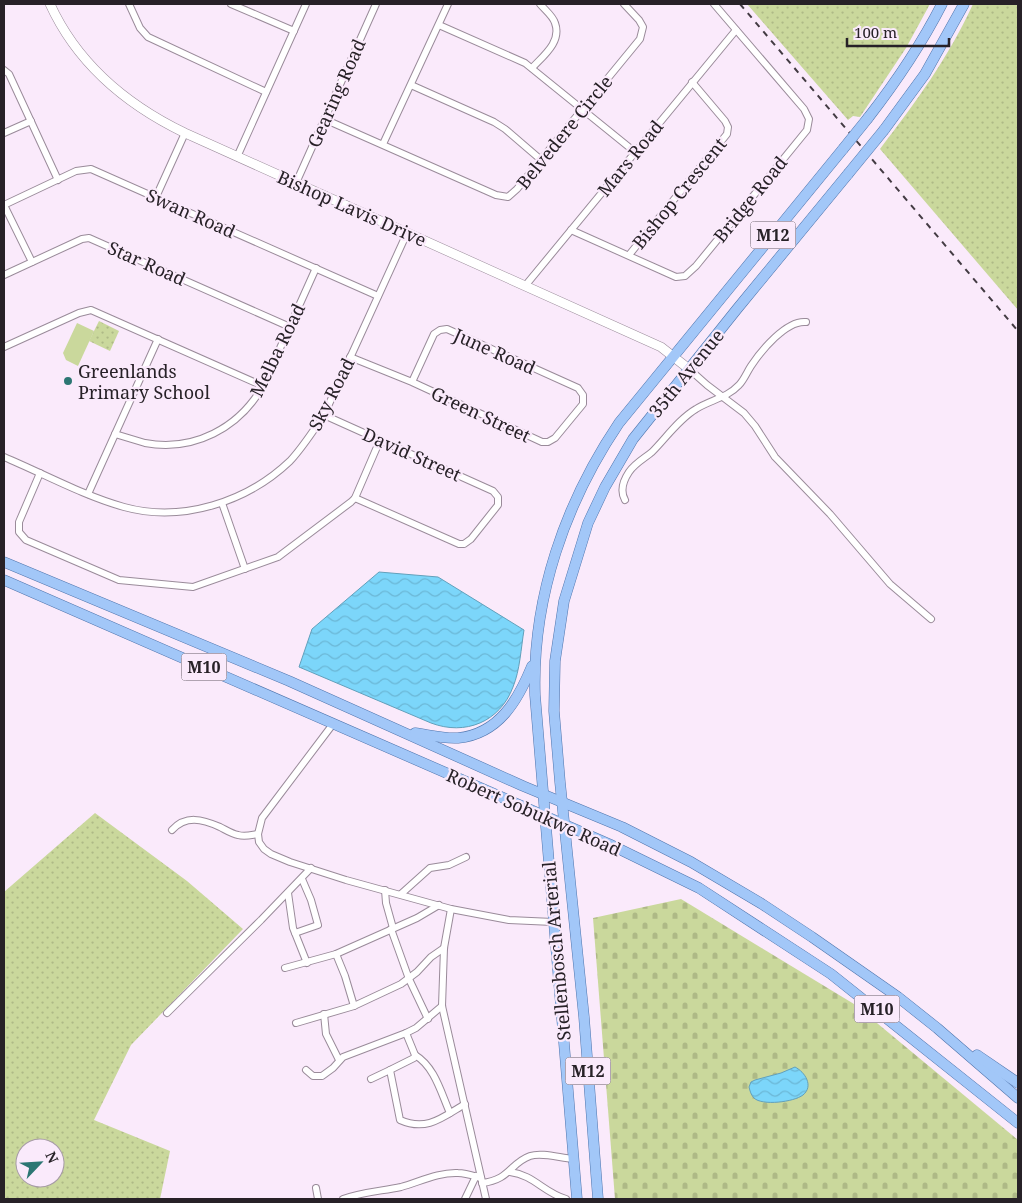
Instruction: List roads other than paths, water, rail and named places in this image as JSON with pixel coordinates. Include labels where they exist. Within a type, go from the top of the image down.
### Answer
[{"type":"main road","name":"35th Avenue","points":[[543,794],[535,696],[535,659],[540,618],[559,541],[571,509],[597,457],[619,423],[868,118],[901,74],[942,4]]},
{"type":"main road","name":"35th Avenue","points":[[562,801],[554,679],[560,617],[572,571],[588,523],[619,462],[644,425],[884,130],[925,74],[964,4]]},
{"type":"main road","name":"Robert Sobukwe Road","points":[[4,562],[289,681],[523,786],[622,827],[675,853],[720,878],[812,937],[904,1002],[1018,1098]]},
{"type":"main road","name":"Robert Sobukwe Road","points":[[4,580],[546,816],[634,855],[699,888],[852,988],[1018,1122]]},
{"type":"main road","points":[[402,731],[456,738],[484,730],[503,717],[515,702],[535,659]]},
{"type":"main road","name":"Stellenbosch Arterial","points":[[543,794],[577,1199]]},
{"type":"main road","name":"Stellenbosch Arterial","points":[[562,801],[584,1017],[598,1199]]},
{"type":"main road","points":[[937,1028],[1018,1083]]},
{"type":"street","name":"Bishop Lavis Drive","points":[[50,4],[75,46],[106,81],[130,102],[146,112],[185,133],[660,347],[689,369]]},
{"type":"street","points":[[129,4],[140,28],[148,37],[266,92]]},
{"type":"street","points":[[234,4],[294,31]]},
{"type":"street","points":[[237,156],[306,4]]},
{"type":"street","name":"Gearing Road","points":[[296,183],[376,4]]},
{"type":"street","points":[[383,144],[448,4]]},
{"type":"street","points":[[532,68],[552,46],[556,35],[555,22],[540,4]]},
{"type":"street","name":"Belvedere Circle","points":[[324,120],[503,197],[508,197],[515,192],[642,35],[641,24],[624,4]]},
{"type":"street","points":[[714,4],[736,30]]},
{"type":"street","points":[[439,24],[518,59],[532,68],[581,110],[635,152]]},
{"type":"street","name":"Mars Road","points":[[525,286],[736,30]]},
{"type":"street","name":"Bridge Road","points":[[629,255],[676,277],[685,276],[696,266],[807,130],[809,120],[801,106],[736,30]]},
{"type":"street","points":[[4,70],[9,74],[58,180]]},
{"type":"street","name":"Bishop Crescent","points":[[629,255],[727,134],[728,127],[725,121],[692,82]]},
{"type":"street","points":[[411,85],[494,122],[540,159]]},
{"type":"street","points":[[4,133],[31,121]]},
{"type":"street","points":[[156,197],[185,133]]},
{"type":"street","name":"Swan Road","points":[[4,205],[80,170],[91,169],[378,296]]},
{"type":"street","points":[[4,205],[32,262]]},
{"type":"street","points":[[571,230],[629,255]]},
{"type":"street","name":"Sky Road","points":[[4,457],[88,494],[124,507],[147,511],[186,510],[222,503],[251,490],[277,472],[302,446],[324,415],[407,233]]},
{"type":"street","name":"Star Road","points":[[4,275],[82,239],[92,238],[290,327]]},
{"type":"street","name":"Melba Road","points":[[115,434],[146,443],[181,444],[205,438],[237,419],[255,400],[263,386],[316,268]]},
{"type":"street","points":[[4,347],[79,313],[91,310],[263,386]]},
{"type":"street","points":[[626,500],[623,494],[624,482],[633,467],[650,453],[689,413],[724,397],[740,385],[760,353],[787,328],[796,323],[806,322]]},
{"type":"street","name":"June Road","points":[[412,382],[434,334],[440,330],[447,329],[578,388]]},
{"type":"street","points":[[88,494],[158,339]]},
{"type":"street","name":"Green Street","points":[[350,358],[412,382],[542,442],[548,442],[555,438],[583,404],[583,395],[578,388]]},
{"type":"street","points":[[689,369],[750,420],[775,457],[830,514],[890,584],[931,619]]},
{"type":"street","name":"David Street","points":[[324,415],[493,490],[498,497],[498,505],[471,539],[464,544],[459,544],[355,498]]},
{"type":"street","points":[[40,473],[19,522],[19,532],[26,540],[119,580],[193,587],[285,553],[355,498],[380,440]]},
{"type":"street","points":[[222,503],[245,569]]},
{"type":"street","points":[[333,724],[262,818],[258,834],[259,842],[264,849],[272,854],[346,880],[439,906],[509,920],[553,922]]},
{"type":"street","points":[[172,830],[183,821],[196,820],[218,826],[236,835],[258,834]]},
{"type":"street","points":[[401,894],[430,868],[450,865],[466,857]]},
{"type":"street","points":[[167,1013],[312,868]]},
{"type":"street","points":[[295,934],[318,925],[311,900],[302,879]]},
{"type":"street","points":[[385,890],[392,928],[409,979],[428,1019]]},
{"type":"street","points":[[288,893],[295,934],[307,963]]},
{"type":"street","points":[[285,968],[336,954],[417,918],[439,906]]},
{"type":"street","points":[[451,909],[444,948],[442,1006],[486,1199]]},
{"type":"street","points":[[296,1023],[354,1006],[409,979],[431,956],[444,948]]},
{"type":"street","points":[[336,954],[354,1006]]},
{"type":"street","points":[[306,1070],[313,1076],[322,1076],[340,1060],[406,1034],[428,1019],[442,1006]]},
{"type":"street","points":[[324,1014],[326,1034],[340,1060]]},
{"type":"street","points":[[406,1034],[415,1056],[423,1060],[430,1069],[450,1113]]},
{"type":"street","points":[[371,1079],[412,1060],[415,1056]]},
{"type":"street","points":[[390,1070],[400,1120],[429,1124],[465,1104]]},
{"type":"street","points":[[343,1199],[448,1174],[458,1173],[480,1179],[498,1179],[510,1172],[522,1161],[534,1155],[573,1159]]},
{"type":"street","points":[[510,1172],[525,1175],[554,1195],[566,1199]]},
{"type":"street","points":[[465,1199],[480,1179]]},
{"type":"street","points":[[316,1188],[318,1199]]},
{"type":"water","points":[[379,572],[438,577],[524,630],[519,666],[513,687],[507,699],[490,717],[468,727],[444,727],[299,667],[312,629]]},
{"type":"water","points":[[795,1067],[802,1072],[807,1080],[808,1088],[803,1095],[793,1100],[778,1102],[764,1102],[752,1096],[749,1087],[751,1082]]},
{"type":"railway","points":[[740,4],[1018,331]]},
{"type":"place","name":"Greenlands Primary School","points":[[68,381]]}]
